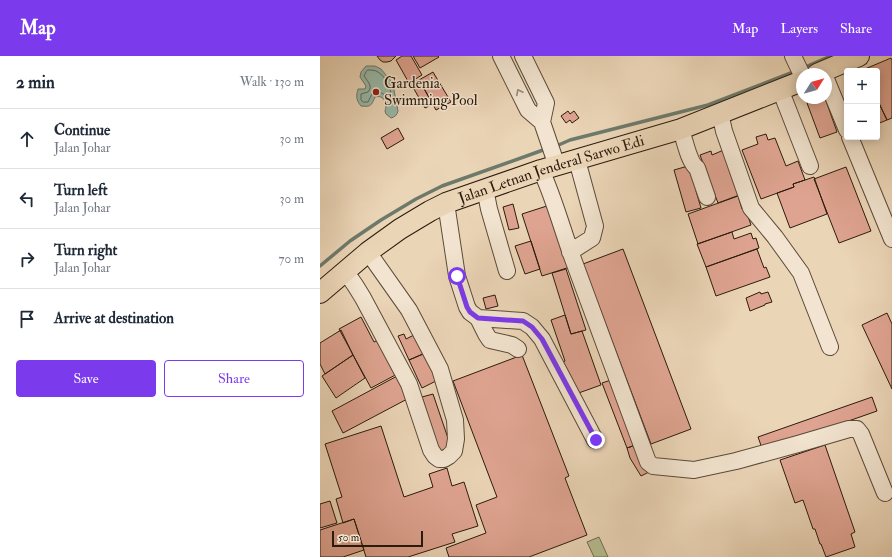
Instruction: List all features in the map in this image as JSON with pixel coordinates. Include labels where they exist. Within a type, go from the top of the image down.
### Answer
[{"type":"main road","name":"Jalan Letnan Jenderal Sarwo Edi","points":[[831,68],[859,56]]},
{"type":"main road","name":"Jalan Letnan Jenderal Sarwo Edi","points":[[320,293],[368,252],[400,229],[446,203],[551,164],[577,160],[681,129],[796,83]]},
{"type":"street","points":[[501,56],[528,110],[544,128]]},
{"type":"street","points":[[523,56],[546,103],[544,128],[551,164],[549,187],[570,252],[650,465],[694,470],[743,459],[849,428],[857,429],[862,434],[885,493]]},
{"type":"street","points":[[793,56],[806,68]]},
{"type":"street","points":[[780,90],[810,166]]},
{"type":"street","points":[[831,104],[844,125]]},
{"type":"street","points":[[720,113],[724,131],[751,208],[775,237],[801,273],[830,347]]},
{"type":"street","points":[[681,129],[688,152],[694,166],[697,168],[707,197]]},
{"type":"street","points":[[851,140],[892,239]]},
{"type":"street","points":[[570,252],[592,238],[595,226],[577,160]]},
{"type":"street","points":[[485,189],[488,209],[507,271]]},
{"type":"street","points":[[446,203],[457,276],[467,307],[470,312],[478,318],[490,340],[512,345],[518,350]]},
{"type":"street","points":[[345,271],[356,285],[409,384],[431,450],[439,459],[444,459],[454,451],[456,439],[455,420],[440,369],[409,310],[368,252]]},
{"type":"street","points":[[478,318],[523,321],[532,327],[542,339],[596,440]]},
{"type":"green space","points":[[599,537],[608,557],[594,557],[587,542]]},
{"type":"water","name":"Gardenia Swimming Pool","points":[[366,66],[375,66],[381,69],[391,81],[398,111],[394,117],[391,118],[386,114],[386,103],[381,97],[375,97],[369,106],[361,106],[358,102],[358,89],[365,89],[366,86],[360,77],[361,72]]},
{"type":"building","points":[[377,56],[396,56],[391,61],[383,62]]},
{"type":"building","points":[[402,56],[411,56],[422,75],[409,83],[396,60]]},
{"type":"building","points":[[413,56],[438,56],[439,57],[420,68]]},
{"type":"building","points":[[891,58],[892,60],[892,118],[887,120],[880,105],[880,68],[867,68]]},
{"type":"building","points":[[433,72],[451,102],[436,110],[419,80]]},
{"type":"building","points":[[419,80],[433,104],[425,108],[411,84]]},
{"type":"building","points":[[807,104],[827,104],[837,132],[820,138]]},
{"type":"building","points":[[880,105],[887,120],[880,123]]},
{"type":"building","points":[[568,111],[570,114],[574,111],[579,118],[572,123],[570,120],[566,123],[561,116]]},
{"type":"building","points":[[398,128],[404,139],[387,149],[381,138]]},
{"type":"building","points":[[766,134],[768,140],[775,138],[786,166],[798,161],[805,180],[793,184],[794,187],[761,199],[742,150],[758,144],[756,137]]},
{"type":"building","points":[[726,149],[742,194],[718,203],[700,155],[711,151],[712,155]]},
{"type":"building","points":[[688,166],[700,190],[696,191],[701,208],[686,212],[674,170]]},
{"type":"building","points":[[846,167],[871,231],[839,243],[814,179]]},
{"type":"building","points":[[814,177],[827,214],[790,228],[777,193],[794,187],[793,184]]},
{"type":"building","points":[[738,196],[742,209],[745,208],[751,225],[698,244],[688,214]]},
{"type":"building","points":[[513,204],[519,228],[509,230],[503,207]]},
{"type":"building","points":[[553,204],[573,266],[542,276],[522,214]]},
{"type":"building","points":[[732,232],[734,239],[751,233],[753,239],[756,238],[759,248],[706,267],[697,244]]},
{"type":"building","points":[[531,241],[540,269],[525,274],[515,246]]},
{"type":"building","points":[[623,249],[691,429],[651,444],[583,264]]},
{"type":"building","points":[[757,249],[764,268],[766,267],[770,277],[716,296],[706,267]]},
{"type":"building","points":[[566,269],[586,330],[571,334],[552,273]]},
{"type":"building","points":[[760,292],[761,294],[768,292],[772,302],[750,311],[746,298]]},
{"type":"building","points":[[495,295],[498,306],[486,309],[483,298]]},
{"type":"building","points":[[887,313],[892,324],[892,389],[862,325]]},
{"type":"building","points":[[565,315],[571,334],[582,331],[601,385],[573,395],[562,363],[565,361],[551,320]]},
{"type":"building","points":[[361,317],[374,342],[378,340],[401,372],[371,388],[339,329]]},
{"type":"building","points":[[341,330],[353,355],[325,374],[320,364],[320,343]]},
{"type":"building","points":[[404,334],[406,339],[416,334],[425,353],[409,360],[398,336]]},
{"type":"building","points":[[428,352],[440,379],[422,388],[409,360]]},
{"type":"building","points":[[353,355],[365,378],[336,398],[322,376]]},
{"type":"building","points":[[522,355],[569,476],[565,478],[587,535],[529,557],[449,557],[446,548],[486,533],[476,505],[497,497],[453,381]]},
{"type":"building","points":[[399,375],[411,397],[343,433],[332,411]]},
{"type":"building","points":[[614,379],[638,444],[627,448],[602,383]]},
{"type":"building","points":[[433,394],[452,450],[440,454],[422,397]]},
{"type":"building","points":[[872,397],[877,411],[763,451],[758,437]]},
{"type":"building","points":[[381,426],[404,497],[433,487],[429,474],[447,468],[452,486],[464,482],[478,526],[452,534],[455,542],[408,557],[366,557],[354,519],[343,523],[336,499],[342,497],[325,444]]},
{"type":"building","points":[[636,445],[649,472],[641,476],[630,458],[627,448]]},
{"type":"building","points":[[825,445],[855,532],[851,534],[855,547],[826,557],[815,529],[813,529],[803,500],[795,503],[780,460]]},
{"type":"building","points":[[330,501],[337,523],[320,528],[320,504]]},
{"type":"building","points":[[354,519],[364,550],[343,557],[320,557],[320,530]]},
{"type":"waterway","points":[[803,68],[831,56]]},
{"type":"waterway","points":[[554,147],[570,140],[708,105],[796,71]]},
{"type":"waterway","points":[[320,266],[350,241],[416,199],[442,186],[546,149]]},
{"type":"place","name":"Gardenia Swimming Pool","points":[[376,92]]},
{"type":"route","points":[[457,276],[467,307],[470,312],[478,318],[523,321],[532,327],[542,339],[596,440]]}]
